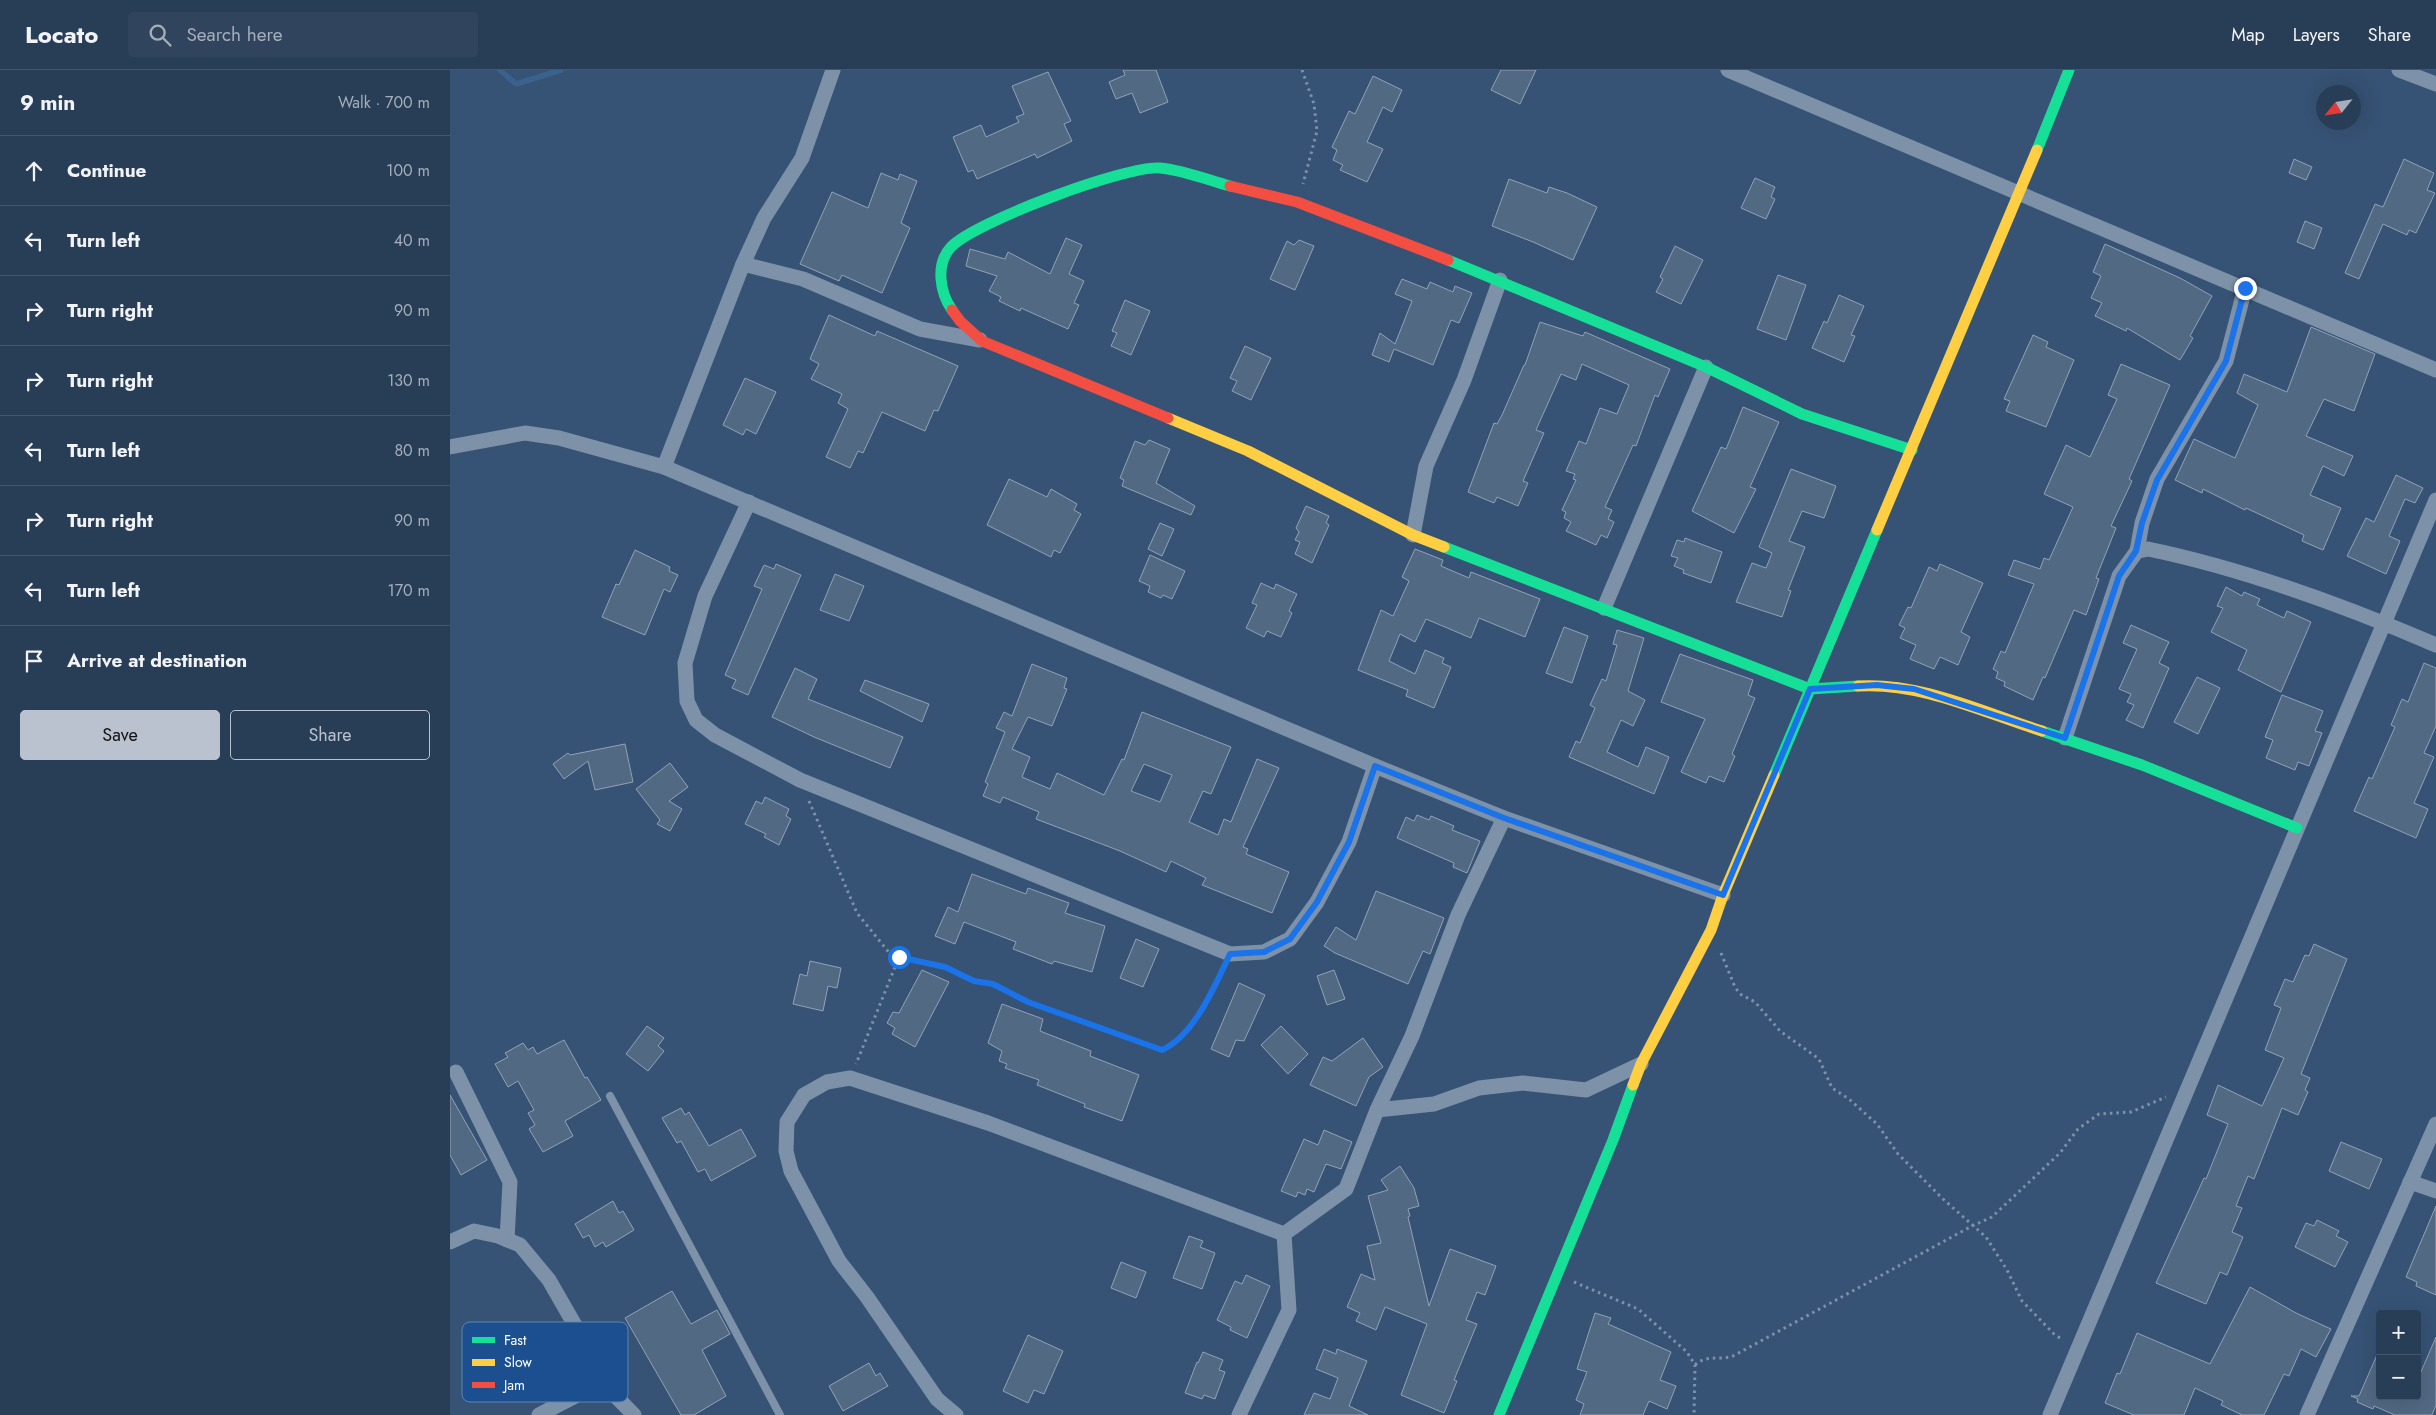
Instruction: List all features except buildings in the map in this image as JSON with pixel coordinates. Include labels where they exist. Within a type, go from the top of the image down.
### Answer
[{"type":"street","points":[[664,467],[743,264],[764,218],[802,158],[833,70]]},
{"type":"street","points":[[1728,70],[2436,370]]},
{"type":"street","points":[[1499,1415],[1614,1140],[1641,1064],[1711,930],[1723,895],[1912,450],[2069,70]]},
{"type":"street","points":[[2399,70],[2436,84]]},
{"type":"street","points":[[982,340],[960,321],[947,303],[941,287],[942,263],[950,247],[975,230],[1037,202],[1128,173],[1159,168],[1297,202],[1500,280],[1706,366],[1802,414],[1912,450]]},
{"type":"street","points":[[743,264],[803,278],[920,329],[982,340],[1248,451],[1412,535],[1810,689],[1877,685],[1914,689],[2142,764],[2297,828]]},
{"type":"street","points":[[1412,535],[1426,466],[1464,380],[1500,280]]},
{"type":"street","points":[[2065,738],[2119,576],[2136,551],[2142,523],[2157,480],[2226,361],[2245,288]]},
{"type":"street","points":[[1604,608],[1706,366]]},
{"type":"street","points":[[450,447],[525,433],[558,438],[664,467],[1375,766],[1504,818],[1723,895]]},
{"type":"street","points":[[2050,1415],[2436,500]]},
{"type":"street","points":[[750,502],[705,596],[685,663],[687,700],[696,720],[714,735],[800,780],[1230,954],[1264,952],[1290,939],[1317,902],[1349,842],[1375,766]]},
{"type":"street","points":[[2136,551],[2148,549],[2217,565],[2384,622],[2436,645]]},
{"type":"street","points":[[1284,1234],[1346,1189],[1377,1110],[1412,1036],[1458,914],[1504,818]]},
{"type":"street","points":[[1377,1110],[1434,1104],[1479,1088],[1523,1083],[1586,1090],[1641,1064]]},
{"type":"street","points":[[456,1072],[510,1182],[507,1240]]},
{"type":"street","points":[[956,1415],[937,1399],[867,1297],[839,1261],[791,1171],[786,1151],[787,1122],[804,1095],[827,1082],[850,1078],[988,1123],[1284,1234]]},
{"type":"street","points":[[2307,1415],[2436,1124]]},
{"type":"street","points":[[2410,1182],[2436,1191]]},
{"type":"street","points":[[450,1242],[474,1231],[520,1245],[549,1280],[573,1322]]},
{"type":"street","points":[[1239,1415],[1289,1310],[1284,1234]]},
{"type":"street","points":[[538,1415],[563,1402]]},
{"type":"street","points":[[621,1402],[634,1415]]},
{"type":"lane","points":[[610,1096],[780,1415]]},
{"type":"path","points":[[1297,202],[1317,131],[1314,104],[1302,70]]},
{"type":"path","points":[[800,780],[857,912],[892,955],[945,967],[974,981],[993,984],[1028,1002],[1162,1050],[1171,1046],[1203,1011],[1230,954]]},
{"type":"path","points":[[1711,930],[1735,987],[1740,994],[1755,1002],[1780,1031],[1819,1059],[1832,1088],[1849,1099],[1877,1124],[1898,1154],[1972,1226],[1986,1237],[2007,1270],[2022,1301],[2054,1334],[2079,1349]]},
{"type":"path","points":[[850,1078],[862,1043],[899,957]]},
{"type":"path","points":[[1694,1365],[1701,1359],[1712,1357],[1726,1360],[1972,1226],[1992,1217],[2060,1153],[2078,1128],[2099,1114],[2131,1112],[2170,1096],[2184,1098]]},
{"type":"path","points":[[1557,1275],[1638,1309],[1687,1352],[1694,1365],[1694,1415]]},
{"type":"waterway","points":[[500,70],[516,84],[561,70]]},
{"type":"traffic: fast","points":[[2037,150],[2069,70]]},
{"type":"traffic: fast","points":[[952,310],[942,287],[941,278],[941,270],[946,254],[951,247],[965,236],[1019,210],[1085,185],[1142,170],[1169,169],[1230,186]]},
{"type":"traffic: fast","points":[[1448,260],[1706,367],[1802,414],[1912,450]]},
{"type":"traffic: fast","points":[[1774,775],[1877,530]]},
{"type":"traffic: fast","points":[[1444,547],[1810,689],[1858,686]]},
{"type":"traffic: fast","points":[[2042,731],[2142,765],[2297,828]]},
{"type":"traffic: fast","points":[[1499,1415],[1613,1140],[1633,1085]]},
{"type":"traffic: slow","points":[[1877,530],[2037,150]]},
{"type":"traffic: slow","points":[[1168,418],[1248,451],[1413,535],[1444,547]]},
{"type":"traffic: slow","points":[[1858,686],[1882,686],[1928,693],[2042,731]]},
{"type":"traffic: slow","points":[[1633,1085],[1641,1064],[1711,930],[1723,895],[1774,775]]},
{"type":"traffic: jam","points":[[1230,186],[1297,202],[1448,260]]},
{"type":"traffic: jam","points":[[952,310],[960,321],[982,341],[1168,418]]},
{"type":"route","points":[[899,957],[945,967],[974,981],[993,984],[1028,1002],[1162,1050],[1171,1046],[1203,1011],[1230,954],[1264,952],[1290,939],[1317,902],[1349,842],[1375,766],[1504,818],[1723,895],[1810,689],[1877,685],[1914,689],[2065,738],[2119,576],[2136,551],[2142,523],[2157,480],[2226,361],[2245,288]]}]
